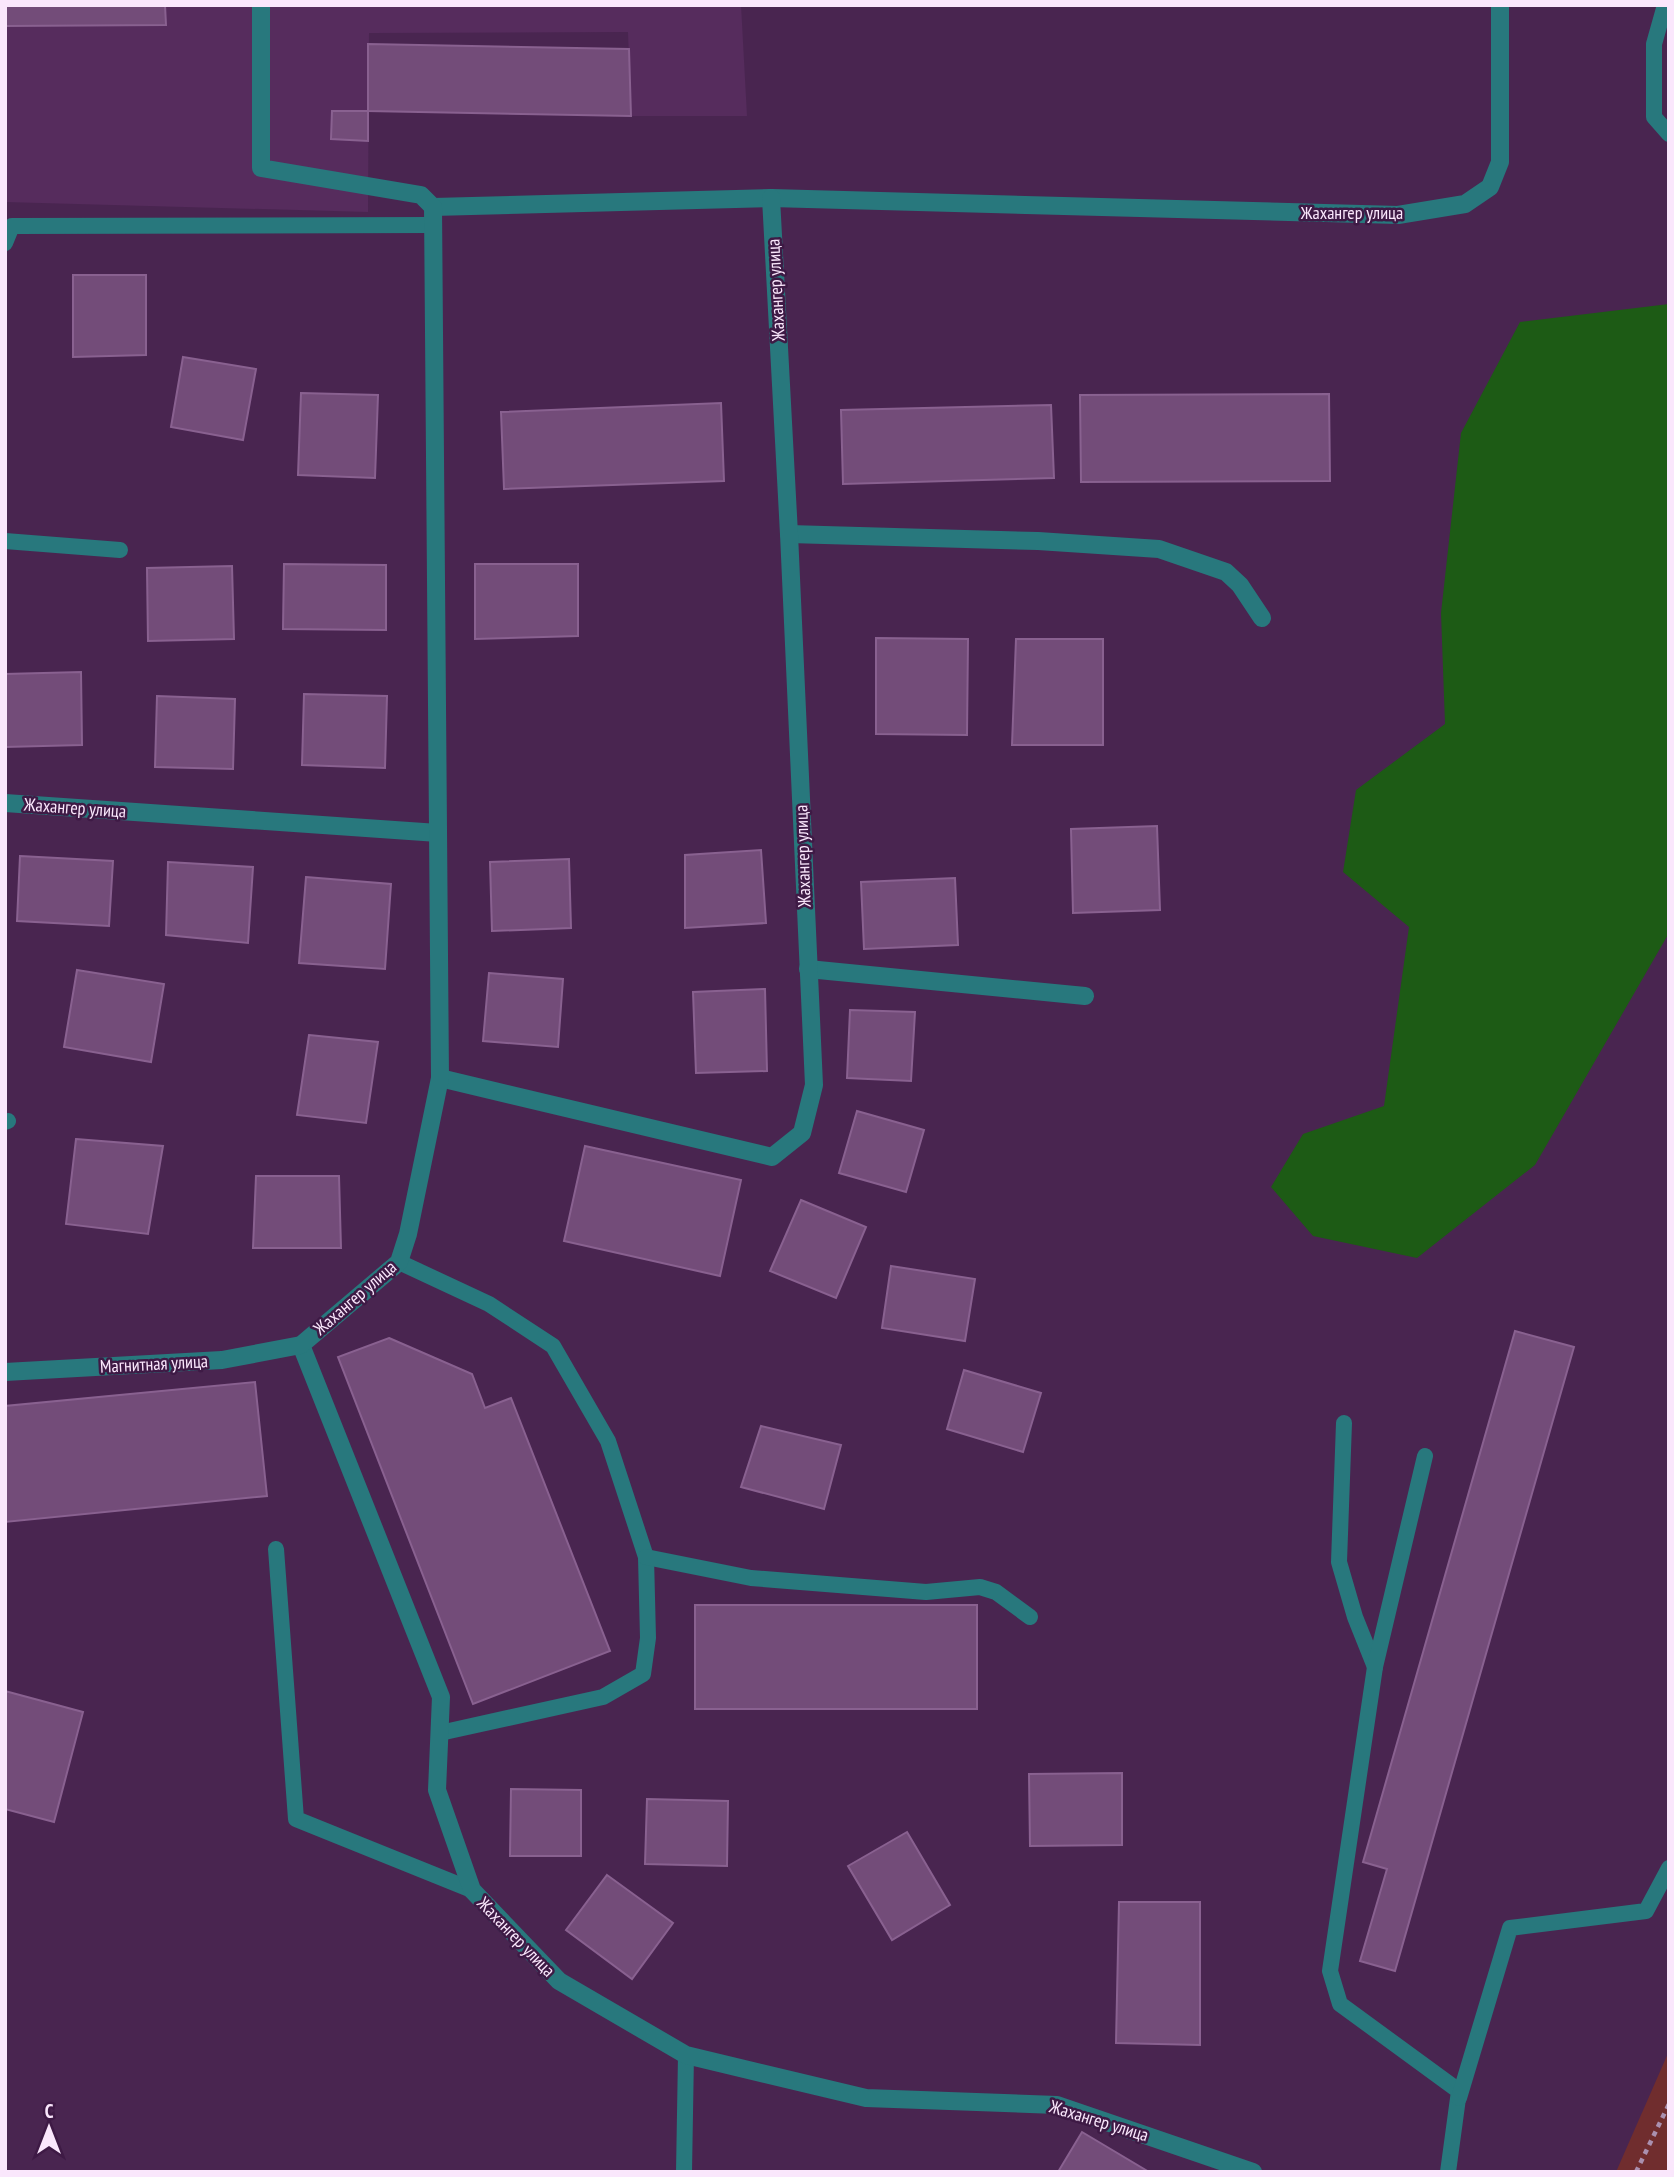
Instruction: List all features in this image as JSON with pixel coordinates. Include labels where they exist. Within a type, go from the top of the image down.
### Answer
[{"type":"street","name":"Жахангер улица","points":[[261,5],[261,168],[421,195],[433,216],[440,1078],[408,1234],[399,1262],[301,1345],[441,1697],[438,1790],[471,1890],[559,1981],[687,2055],[866,2098],[1057,2105],[1253,2172]]},
{"type":"street","name":"Жахангер улица","points":[[433,216],[771,198],[1398,215],[1465,204],[1490,187],[1500,162],[1500,5]]},
{"type":"street","name":"Жахангер улица","points":[[440,1078],[772,1157],[802,1133],[814,1085],[771,198]]},
{"type":"street","points":[[789,534],[1038,541],[1159,549],[1226,572],[1240,585],[1262,618]]},
{"type":"street","name":"Жахангер улица","points":[[5,803],[438,833]]},
{"type":"street","points":[[808,970],[1085,996]]},
{"type":"street","name":"Магнитная улица","points":[[5,1372],[222,1360],[301,1345]]},
{"type":"lane","points":[[1665,5],[1654,44],[1654,117],[1669,134]]},
{"type":"lane","points":[[5,243],[12,226],[433,216]]},
{"type":"lane","points":[[5,541],[120,550]]},
{"type":"lane","points":[[399,1262],[489,1304],[553,1346],[608,1441],[646,1557],[648,1638],[643,1674],[603,1697],[440,1734]]},
{"type":"lane","points":[[1344,1423],[1339,1562],[1355,1617],[1376,1667]]},
{"type":"lane","points":[[1424,1456],[1376,1667],[1331,1971],[1340,2004],[1459,2091],[1459,2098]]},
{"type":"lane","points":[[276,1549],[296,1819],[471,1890]]},
{"type":"lane","points":[[646,1557],[751,1578],[926,1591],[980,1587],[996,1591],[1030,1617]]},
{"type":"lane","points":[[1448,2172],[1459,2098],[1510,1928],[1646,1911],[1669,1868]]},
{"type":"lane","points":[[684,2172],[687,2055]]},
{"type":"path","points":[[1636,2172],[1669,2104]]},
{"type":"shaded area","points":[[5,5],[741,5],[747,116],[631,116],[628,32],[369,33],[368,212],[5,202]]},
{"type":"shaded area","points":[[1669,304],[1669,933],[1535,1165],[1417,1258],[1313,1236],[1271,1187],[1303,1134],[1384,1106],[1409,927],[1343,872],[1356,790],[1445,724],[1441,613],[1461,433],[1520,322]]},
{"type":"shaded area","points":[[1669,2051],[1669,2172],[1616,2172]]},
{"type":"building","points":[[5,5],[165,5],[166,25],[5,26]]},
{"type":"building","points":[[368,44],[629,49],[631,116],[368,111]]},
{"type":"building","points":[[332,111],[368,111],[368,141],[331,139]]},
{"type":"building","points":[[73,275],[146,275],[146,355],[73,357]]},
{"type":"building","points":[[183,357],[256,369],[243,440],[171,427]]},
{"type":"building","points":[[301,393],[378,395],[375,478],[298,475]]},
{"type":"building","points":[[1329,394],[1330,481],[1081,482],[1080,395]]},
{"type":"building","points":[[721,403],[724,481],[504,489],[501,412]]},
{"type":"building","points":[[1051,405],[1054,478],[843,484],[841,410]]},
{"type":"building","points":[[284,564],[386,565],[386,630],[283,629]]},
{"type":"building","points":[[475,564],[578,564],[578,636],[475,639]]},
{"type":"building","points":[[232,566],[234,639],[148,641],[147,568]]},
{"type":"building","points":[[876,638],[968,639],[967,735],[876,734]]},
{"type":"building","points":[[1016,639],[1103,639],[1103,745],[1012,745]]},
{"type":"building","points":[[81,672],[82,745],[5,747],[5,674]]},
{"type":"building","points":[[304,694],[387,696],[385,768],[302,765]]},
{"type":"building","points":[[157,696],[235,699],[233,769],[155,767]]},
{"type":"building","points":[[1157,826],[1160,910],[1073,913],[1071,829]]},
{"type":"building","points":[[761,850],[766,923],[685,928],[685,855]]},
{"type":"building","points":[[20,856],[113,861],[109,926],[17,921]]},
{"type":"building","points":[[569,859],[571,928],[492,931],[490,862]]},
{"type":"building","points":[[168,862],[253,867],[248,943],[166,935]]},
{"type":"building","points":[[306,877],[391,884],[385,969],[299,963]]},
{"type":"building","points":[[955,878],[958,945],[864,949],[861,882]]},
{"type":"building","points":[[77,970],[164,984],[151,1062],[64,1047]]},
{"type":"building","points":[[489,973],[563,979],[558,1047],[483,1041]]},
{"type":"building","points":[[765,989],[767,1071],[696,1073],[693,992]]},
{"type":"building","points":[[850,1010],[915,1012],[911,1081],[847,1078]]},
{"type":"building","points":[[309,1035],[378,1042],[366,1123],[297,1115]]},
{"type":"building","points":[[857,1111],[924,1130],[906,1192],[839,1173]]},
{"type":"building","points":[[76,1139],[163,1146],[148,1234],[66,1224]]},
{"type":"building","points":[[585,1146],[741,1180],[720,1276],[564,1241]]},
{"type":"building","points":[[256,1176],[339,1176],[341,1248],[253,1248]]},
{"type":"building","points":[[801,1200],[866,1227],[836,1298],[770,1271]]},
{"type":"building","points":[[891,1266],[975,1279],[965,1341],[882,1328]]},
{"type":"building","points":[[1515,1331],[1574,1347],[1395,1971],[1360,1961],[1387,1869],[1363,1862]]},
{"type":"building","points":[[389,1338],[472,1374],[485,1408],[511,1398],[610,1651],[473,1704],[338,1357]]},
{"type":"building","points":[[964,1370],[1041,1393],[1023,1452],[947,1429]]},
{"type":"building","points":[[255,1382],[267,1496],[5,1522],[5,1406]]},
{"type":"building","points":[[761,1426],[841,1445],[824,1509],[741,1487]]},
{"type":"building","points":[[695,1605],[977,1605],[977,1709],[695,1709]]},
{"type":"building","points":[[5,1691],[83,1712],[54,1822],[5,1809]]},
{"type":"building","points":[[1122,1773],[1122,1845],[1030,1846],[1029,1774]]},
{"type":"building","points":[[511,1789],[581,1790],[581,1856],[510,1856]]},
{"type":"building","points":[[647,1799],[728,1801],[727,1866],[645,1864]]},
{"type":"building","points":[[907,1832],[950,1905],[892,1940],[848,1866]]},
{"type":"building","points":[[607,1875],[673,1923],[632,1979],[566,1930]]},
{"type":"building","points":[[1119,1902],[1200,1902],[1200,2045],[1116,2043]]},
{"type":"building","points":[[1082,2132],[1149,2172],[1058,2172]]}]
